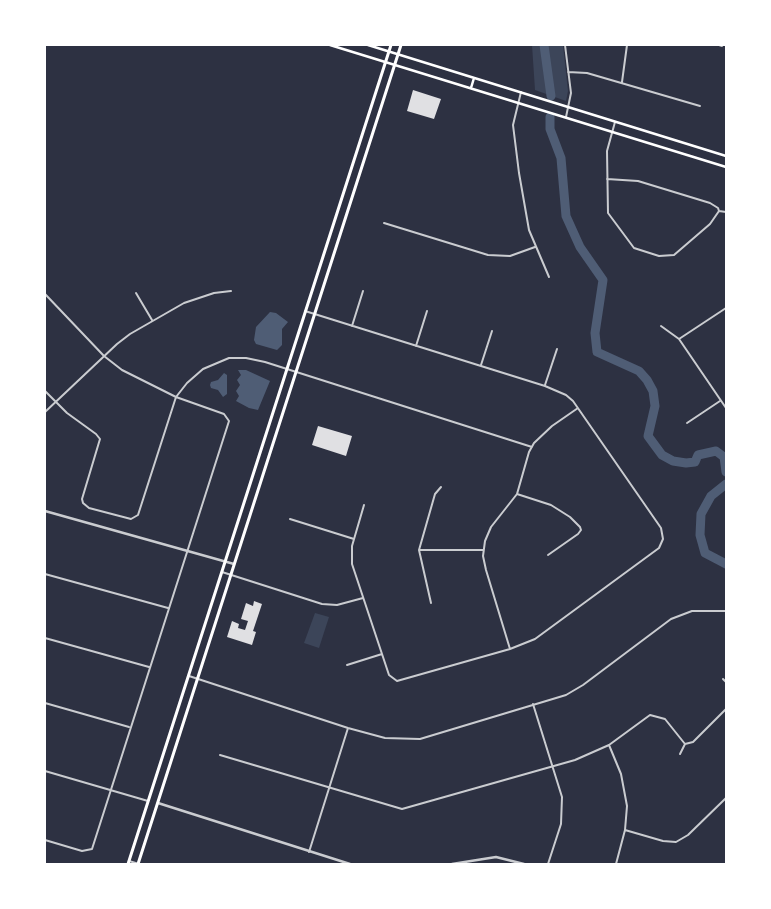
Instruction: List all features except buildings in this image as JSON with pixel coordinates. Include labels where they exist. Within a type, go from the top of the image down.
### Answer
[{"type":"main road","points":[[330,45],[726,167]]},
{"type":"main road","points":[[368,45],[726,156]]},
{"type":"main road","points":[[128,862],[391,45]]},
{"type":"main road","points":[[139,864],[401,45]]},
{"type":"main road","points":[[471,88],[474,78]]},
{"type":"main road","points":[[149,801],[158,804]]},
{"type":"street","points":[[565,45],[571,93],[566,117]]},
{"type":"street","points":[[622,83],[627,45]]},
{"type":"street","points":[[568,72],[583,71],[700,106]]},
{"type":"street","points":[[521,92],[513,124],[526,218],[549,277]]},
{"type":"street","points":[[615,122],[607,151],[608,213],[610,219],[639,251],[659,256],[674,255],[710,224],[719,211]]},
{"type":"street","points":[[607,179],[638,181],[710,203],[718,208],[719,211],[726,212]]},
{"type":"street","points":[[384,223],[488,255],[510,256],[536,246]]},
{"type":"street","points":[[45,412],[117,344],[152,320],[184,303],[231,291]]},
{"type":"street","points":[[352,326],[363,291]]},
{"type":"street","points":[[136,293],[152,320]]},
{"type":"street","points":[[45,294],[104,356],[132,377],[176,397],[228,416],[228,424],[92,849],[82,851],[45,840]]},
{"type":"street","points":[[680,339],[726,308]]},
{"type":"street","points":[[305,311],[545,386],[566,395],[578,408],[661,528],[664,539],[659,548],[544,634],[510,649],[403,680],[393,680],[389,676],[352,564],[352,546],[364,505]]},
{"type":"street","points":[[416,346],[427,311]]},
{"type":"street","points":[[661,326],[680,339],[726,408]]},
{"type":"street","points":[[481,366],[492,331]]},
{"type":"street","points":[[545,386],[557,349]]},
{"type":"street","points":[[45,391],[99,437],[99,443],[82,498],[83,503],[97,510],[128,518],[135,518],[176,397],[194,376],[221,361],[237,358],[255,359],[532,447]]},
{"type":"street","points":[[687,423],[720,401]]},
{"type":"street","points":[[510,649],[486,570],[485,540],[491,527],[517,494],[532,447],[541,435],[578,408]]},
{"type":"street","points":[[431,603],[419,550],[435,494],[441,487]]},
{"type":"street","points":[[517,494],[551,505],[580,527],[581,530],[578,534],[548,555]]},
{"type":"street","points":[[45,511],[235,564]]},
{"type":"street","points":[[290,519],[354,539]]},
{"type":"street","points":[[419,550],[484,550]]},
{"type":"street","points":[[222,572],[322,604],[337,605],[363,598]]},
{"type":"street","points":[[45,574],[169,608]]},
{"type":"street","points":[[188,676],[348,728],[385,738],[420,739],[566,695],[583,685],[676,617],[692,611],[726,611]]},
{"type":"street","points":[[45,638],[150,668]]},
{"type":"street","points":[[347,665],[382,654]]},
{"type":"street","points":[[723,679],[726,682]]},
{"type":"street","points":[[45,703],[130,727]]},
{"type":"street","points":[[533,704],[562,797],[563,812],[548,864]]},
{"type":"street","points":[[680,754],[685,744],[693,742],[726,709]]},
{"type":"street","points":[[220,755],[402,809],[553,767],[609,745],[650,715],[656,715],[665,719],[685,744]]},
{"type":"street","points":[[308,852],[348,728]]},
{"type":"street","points":[[609,745],[621,774],[625,791],[627,819],[616,864]]},
{"type":"street","points":[[45,771],[149,801]]},
{"type":"street","points":[[625,830],[663,841],[681,840],[726,798]]},
{"type":"street","points":[[158,804],[350,864]]},
{"type":"street","points":[[452,864],[496,857],[524,864]]},
{"type":"street","points":[[128,862],[139,864]]},
{"type":"shaded area","points":[[532,45],[563,45],[568,91],[566,101],[535,90]]},
{"type":"shaded area","points":[[270,312],[276,313],[288,322],[282,329],[282,345],[277,350],[256,344],[254,340],[256,327]]},
{"type":"shaded area","points":[[238,370],[246,370],[270,381],[258,410],[249,408],[236,401],[239,396],[236,391],[240,385],[237,380],[241,375]]},
{"type":"shaded area","points":[[224,373],[227,375],[227,394],[223,397],[218,390],[211,388],[210,385],[211,382],[218,380]]},
{"type":"shaded area","points":[[315,613],[329,617],[319,648],[304,643]]},
{"type":"waterway","points":[[544,45],[551,96]]},
{"type":"waterway","points":[[550,117],[550,129],[561,158],[566,216],[580,247],[603,280],[595,333],[597,352],[639,371],[647,380],[653,391],[655,406],[648,436],[662,455],[673,461],[686,463],[695,462],[698,455],[716,451],[724,457],[726,472]]},
{"type":"waterway","points":[[726,484],[711,496],[701,514],[700,535],[705,553],[726,564]]}]
